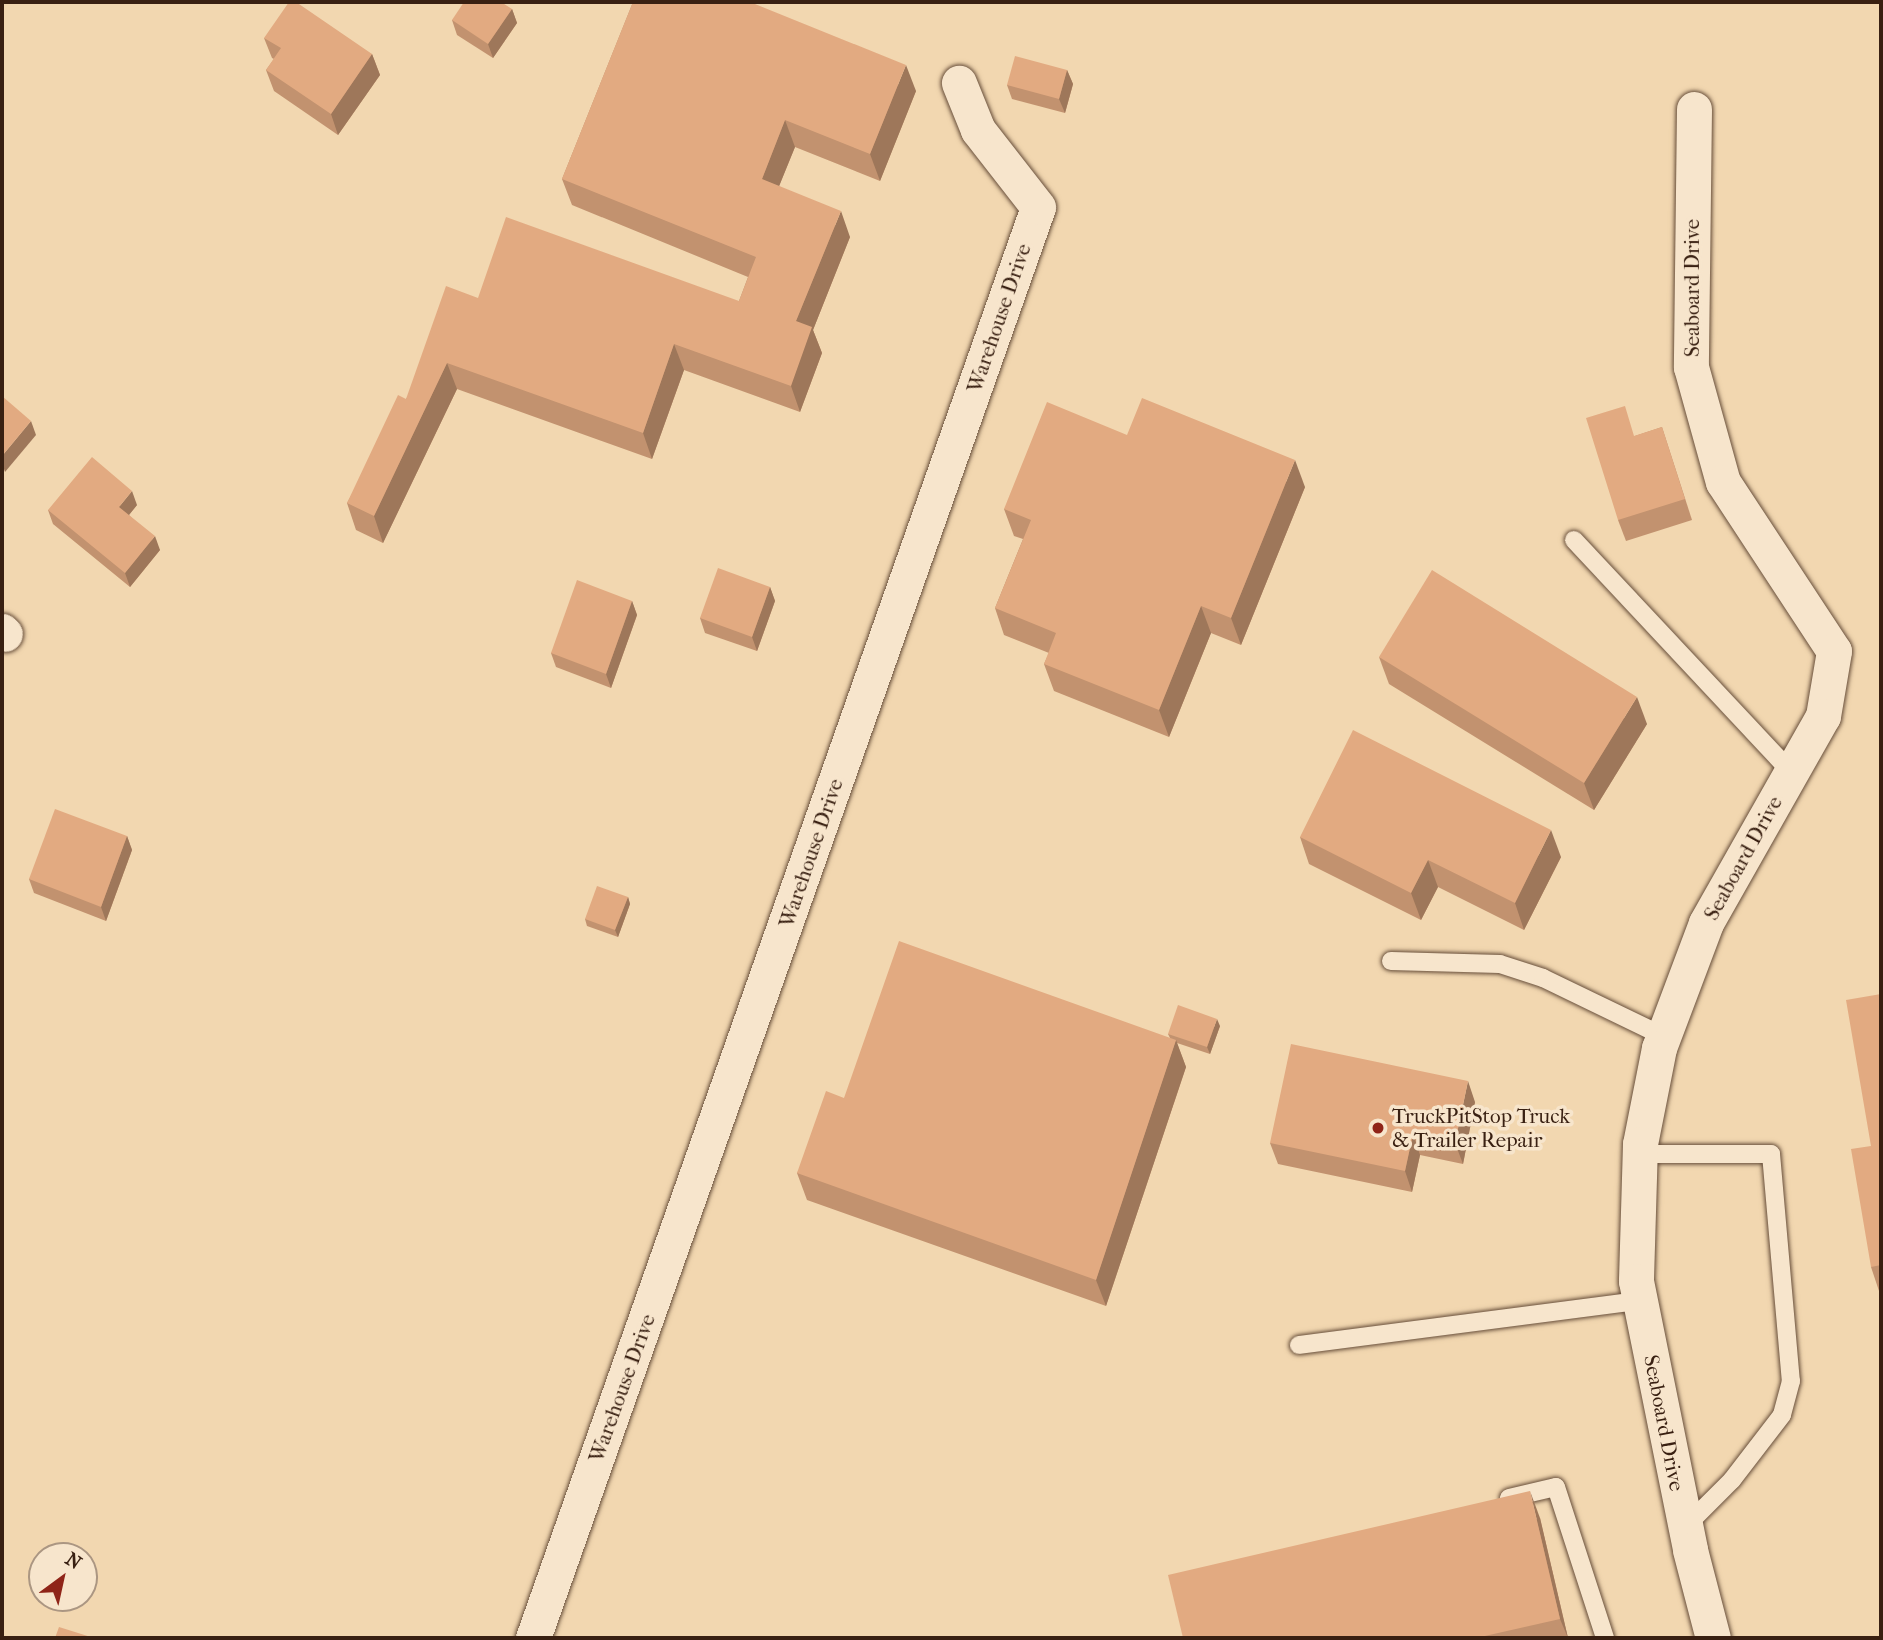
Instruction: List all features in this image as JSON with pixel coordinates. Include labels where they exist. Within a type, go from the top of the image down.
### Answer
[{"type":"street","name":"Warehouse Drive","points":[[533,1638],[1038,207],[978,130],[959,83]]},
{"type":"street","name":"Seaboard Drive","points":[[1694,109],[1691,367],[1723,482],[1834,651],[1823,716],[1706,923],[1663,1036],[1639,1154],[1636,1281],[1639,1301],[1685,1527],[1713,1638]]},
{"type":"lane","points":[[1574,541],[1791,772]]},
{"type":"lane","points":[[1391,961],[1500,964],[1543,978],[1663,1036]]},
{"type":"lane","points":[[1639,1154],[1771,1154],[1791,1381],[1782,1415],[1732,1480],[1685,1527]]},
{"type":"lane","points":[[1299,1345],[1639,1301]]},
{"type":"lane","points":[[1491,1503],[1556,1488],[1605,1638]]},
{"type":"building","points":[[289,2],[296,2],[372,54],[331,114],[266,70],[281,48],[264,38]]},
{"type":"building","points":[[464,2],[501,2],[512,9],[488,44],[452,20]]},
{"type":"building","points":[[633,2],[750,2],[906,65],[870,154],[785,120],[762,179],[841,211],[796,321],[812,327],[791,386],[674,344],[643,433],[447,363],[374,516],[347,503],[398,395],[406,399],[446,286],[478,298],[506,217],[739,301],[756,257],[562,179]]},
{"type":"building","points":[[1015,56],[1067,70],[1059,99],[1007,85]]},
{"type":"building","points":[[2,396],[31,421],[2,456]]},
{"type":"building","points":[[1142,398],[1295,460],[1231,618],[1201,606],[1159,710],[1044,664],[1056,633],[995,608],[1031,520],[1004,509],[1047,402],[1127,435]]},
{"type":"building","points":[[1625,406],[1634,436],[1662,427],[1685,499],[1618,520],[1586,418]]},
{"type":"building","points":[[92,457],[132,491],[119,507],[155,536],[125,573],[48,510]]},
{"type":"building","points":[[718,568],[770,587],[752,637],[700,618]]},
{"type":"building","points":[[1432,570],[1637,697],[1584,783],[1379,657]]},
{"type":"building","points":[[577,580],[632,601],[606,674],[551,653]]},
{"type":"building","points":[[1353,730],[1551,830],[1515,903],[1428,860],[1411,893],[1300,837]]},
{"type":"building","points":[[55,809],[127,836],[101,907],[29,879]]},
{"type":"building","points":[[597,886],[628,897],[615,930],[585,919]]},
{"type":"building","points":[[899,941],[1176,1040],[1096,1280],[797,1173],[826,1091],[844,1098]]},
{"type":"building","points":[[1881,994],[1881,1265],[1871,1267],[1851,1149],[1871,1146],[1846,1000]]},
{"type":"building","points":[[1178,1005],[1217,1019],[1207,1047],[1168,1034]]},
{"type":"building","name":"TruckPitStop Truck & Trailer Repair","points":[[1291,1044],[1468,1081],[1455,1143],[1413,1134],[1405,1171],[1270,1143]]},
{"type":"building","points":[[1530,1491],[1560,1619],[1476,1638],[1183,1638],[1168,1575]]},
{"type":"building","points":[[59,1627],[94,1638],[55,1638]]},
{"type":"place","name":"TruckPitStop Truck & Trailer Repair","points":[[1378,1128]]}]
